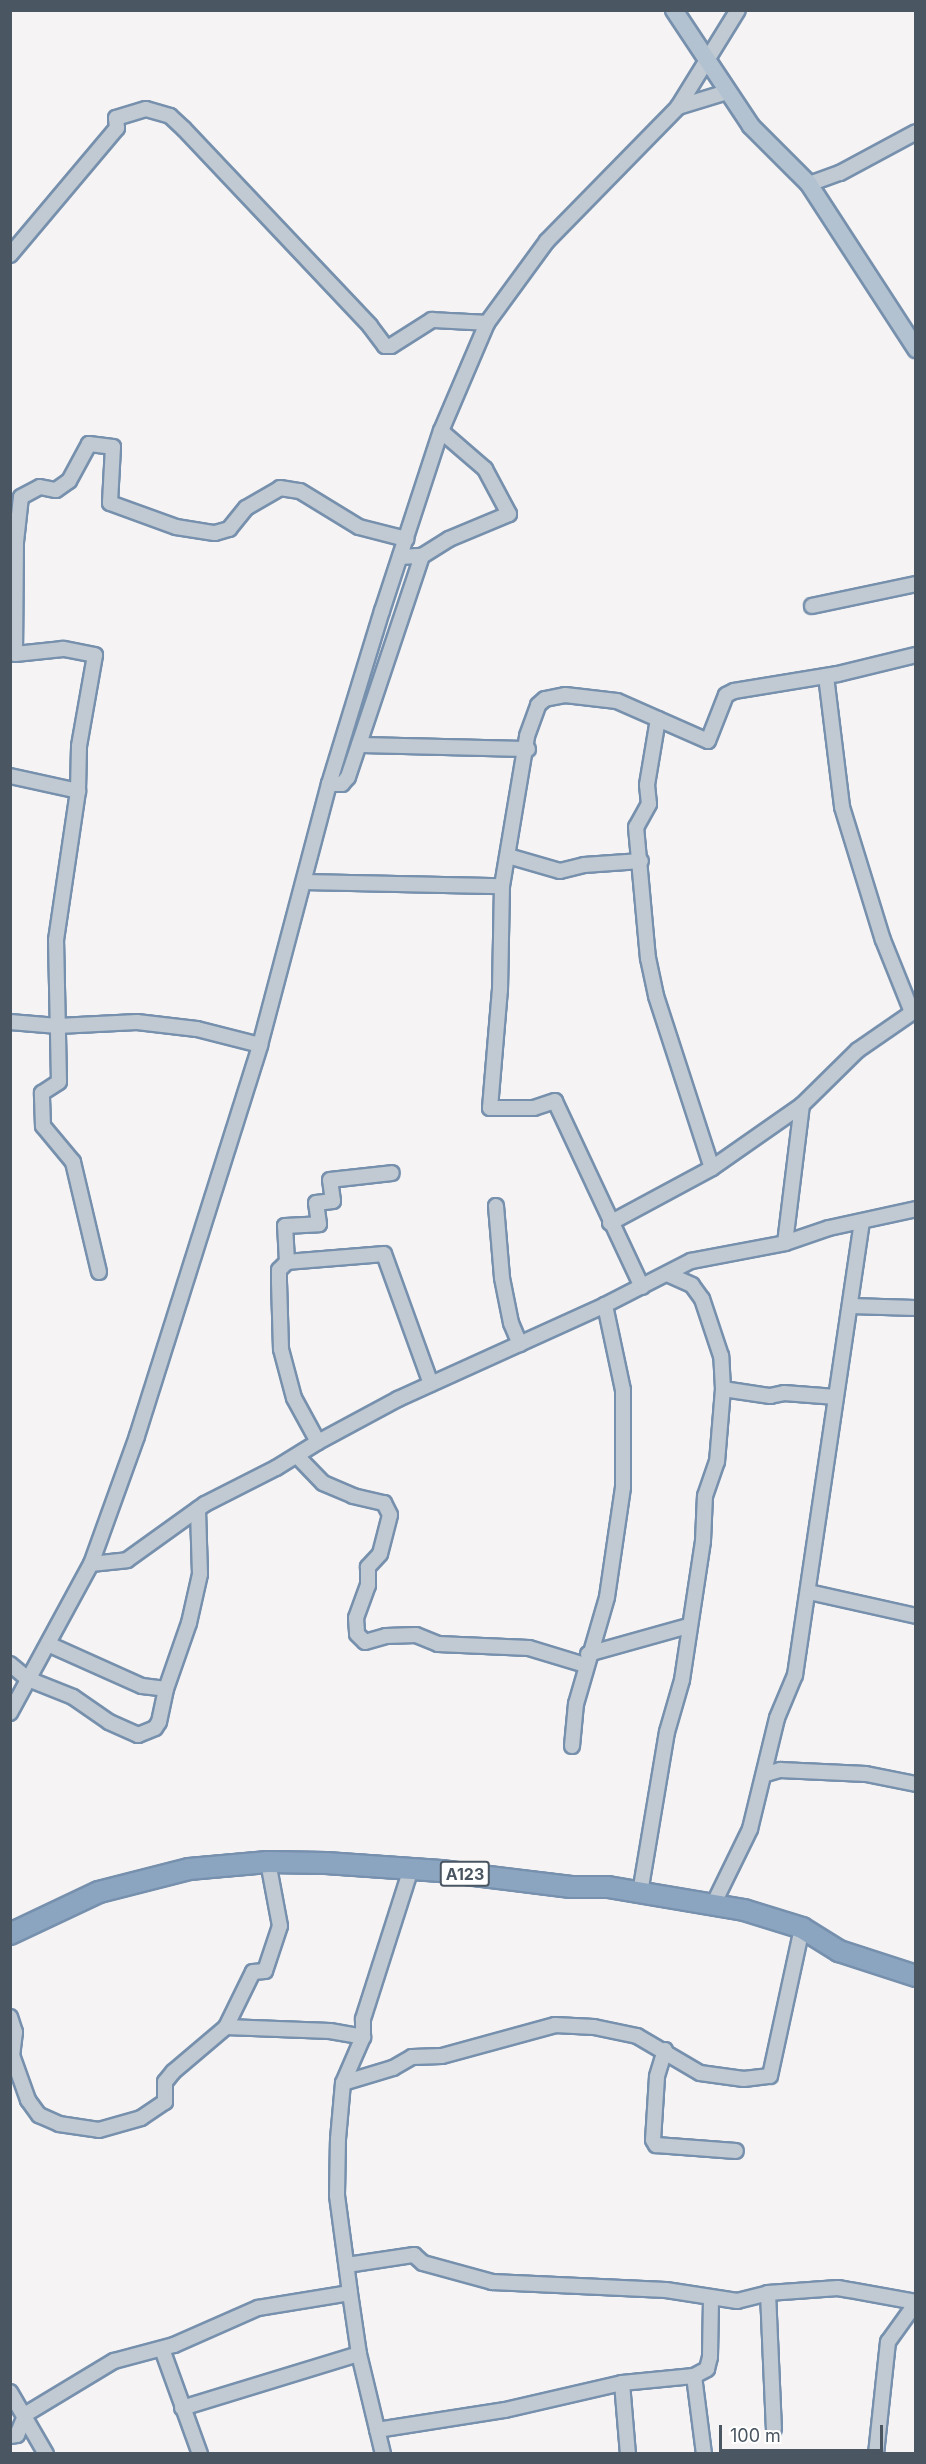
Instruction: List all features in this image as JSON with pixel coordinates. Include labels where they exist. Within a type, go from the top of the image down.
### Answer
[{"type":"highway","name":"A123","points":[[10,1934],[68,1905],[129,1883],[189,1869],[268,1862],[411,1869],[640,1893],[713,1905],[802,1928],[839,1951],[915,1976]]},
{"type":"main road","points":[[674,10],[706,62],[751,126],[809,184],[915,349]]},
{"type":"street","points":[[10,1713],[91,1564],[137,1436],[260,1045],[330,784],[400,557],[441,431],[487,323],[547,241],[678,107],[738,10]]},
{"type":"street","points":[[678,107],[727,92]]},
{"type":"street","points":[[10,255],[117,128],[116,118],[146,109],[170,116],[184,129],[385,346],[391,346],[432,320],[487,323]]},
{"type":"street","points":[[809,184],[840,173],[915,132]]},
{"type":"street","points":[[400,557],[422,556],[449,539],[509,514],[485,469],[441,431]]},
{"type":"street","points":[[99,1272],[73,1162],[43,1126],[42,1093],[59,1082],[56,940],[78,791],[79,746],[95,655],[63,649],[13,654],[14,530],[21,497],[40,488],[56,490],[69,482],[89,444],[113,447],[110,503],[176,527],[215,533],[229,529],[246,508],[280,488],[300,491],[359,527],[406,539]]},
{"type":"street","points":[[330,784],[342,784],[348,777],[422,556]]},
{"type":"street","points":[[812,606],[915,584]]},
{"type":"street","points":[[642,1287],[555,1101],[534,1108],[490,1108],[500,990],[502,886],[536,710],[544,699],[588,695],[616,701],[708,741],[726,695],[747,687],[826,676],[915,655]]},
{"type":"street","points":[[610,1222],[712,1168],[801,1105],[858,1050],[914,1011],[883,940],[842,807],[826,676]]},
{"type":"street","points":[[658,719],[646,785],[649,804],[636,827],[650,971],[712,1168]]},
{"type":"street","points":[[360,745],[528,749]]},
{"type":"street","points":[[10,776],[78,791]]},
{"type":"street","points":[[508,856],[560,871],[584,864],[641,861]]},
{"type":"street","points":[[304,882],[502,886]]},
{"type":"street","points":[[10,1022],[58,1026],[137,1022],[196,1029],[260,1045]]},
{"type":"street","points":[[785,1243],[801,1105]]},
{"type":"street","points":[[287,1262],[285,1226],[319,1224],[316,1203],[333,1201],[330,1180],[392,1173]]},
{"type":"street","points":[[496,1206],[502,1278],[520,1344]]},
{"type":"street","points":[[91,1564],[126,1560],[198,1509],[297,1456],[318,1442],[431,1384],[605,1305],[692,1261],[785,1243],[829,1228],[915,1209]]},
{"type":"street","points":[[713,1905],[725,1876],[740,1854],[766,1774],[777,1718],[795,1675],[862,1222]]},
{"type":"street","points":[[318,1442],[294,1398],[281,1348],[279,1270],[287,1262],[384,1254],[431,1384]]},
{"type":"street","points":[[640,1893],[667,1732],[682,1680],[688,1626],[703,1540],[705,1496],[717,1462],[723,1389],[721,1356],[702,1299],[692,1285],[667,1274]]},
{"type":"street","points":[[572,1746],[587,1660],[607,1597],[624,1466],[620,1447],[623,1390],[605,1305]]},
{"type":"street","points":[[850,1306],[915,1308]]},
{"type":"street","points":[[723,1389],[770,1396],[836,1397]]},
{"type":"street","points":[[297,1456],[323,1483],[353,1496],[384,1503],[390,1515],[380,1554],[368,1567],[368,1585],[356,1618],[357,1634],[365,1642],[386,1636],[416,1635],[438,1644],[529,1648],[587,1660],[688,1626]]},
{"type":"street","points":[[10,1664],[28,1679],[73,1697],[109,1722],[138,1735],[155,1728],[189,1623],[200,1574],[198,1509]]},
{"type":"street","points":[[809,1592],[915,1616]]},
{"type":"street","points":[[48,1644],[142,1686],[166,1689]]},
{"type":"street","points":[[766,1774],[780,1770],[855,1773],[915,1784]]},
{"type":"street","points":[[10,2017],[15,2032],[12,2055],[28,2100],[39,2115],[59,2124],[99,2130],[124,2125],[165,2102],[165,2082],[226,2027],[253,1972],[265,1971],[280,1926],[268,1862]]},
{"type":"street","points":[[383,2454],[359,2354],[337,2195],[343,2083],[363,2037],[363,2019],[411,1869]]},
{"type":"street","points":[[343,2083],[393,2068],[412,2057],[442,2056],[555,2025],[611,2029],[665,2050],[700,2073],[744,2079],[770,2076],[802,1928]]},
{"type":"street","points":[[226,2027],[330,2031],[363,2037]]},
{"type":"street","points":[[665,2050],[653,2106],[651,2137],[656,2145],[736,2151]]},
{"type":"street","points":[[347,2265],[414,2255],[423,2264],[492,2282],[666,2290],[711,2300],[737,2301],[768,2293],[838,2289],[915,2302],[888,2342],[876,2454]]},
{"type":"street","points":[[10,2436],[17,2435],[26,2414],[114,2361],[162,2349],[258,2308],[350,2293]]},
{"type":"street","points":[[768,2293],[774,2429]]},
{"type":"street","points":[[377,2430],[505,2410],[622,2383],[694,2376],[707,2369],[710,2357],[711,2300]]},
{"type":"street","points":[[162,2349],[200,2454]]},
{"type":"street","points":[[182,2408],[359,2354]]},
{"type":"street","points":[[694,2376],[704,2454]]},
{"type":"street","points":[[622,2383],[628,2454]]},
{"type":"street","points":[[10,2392],[26,2414],[46,2454]]}]
